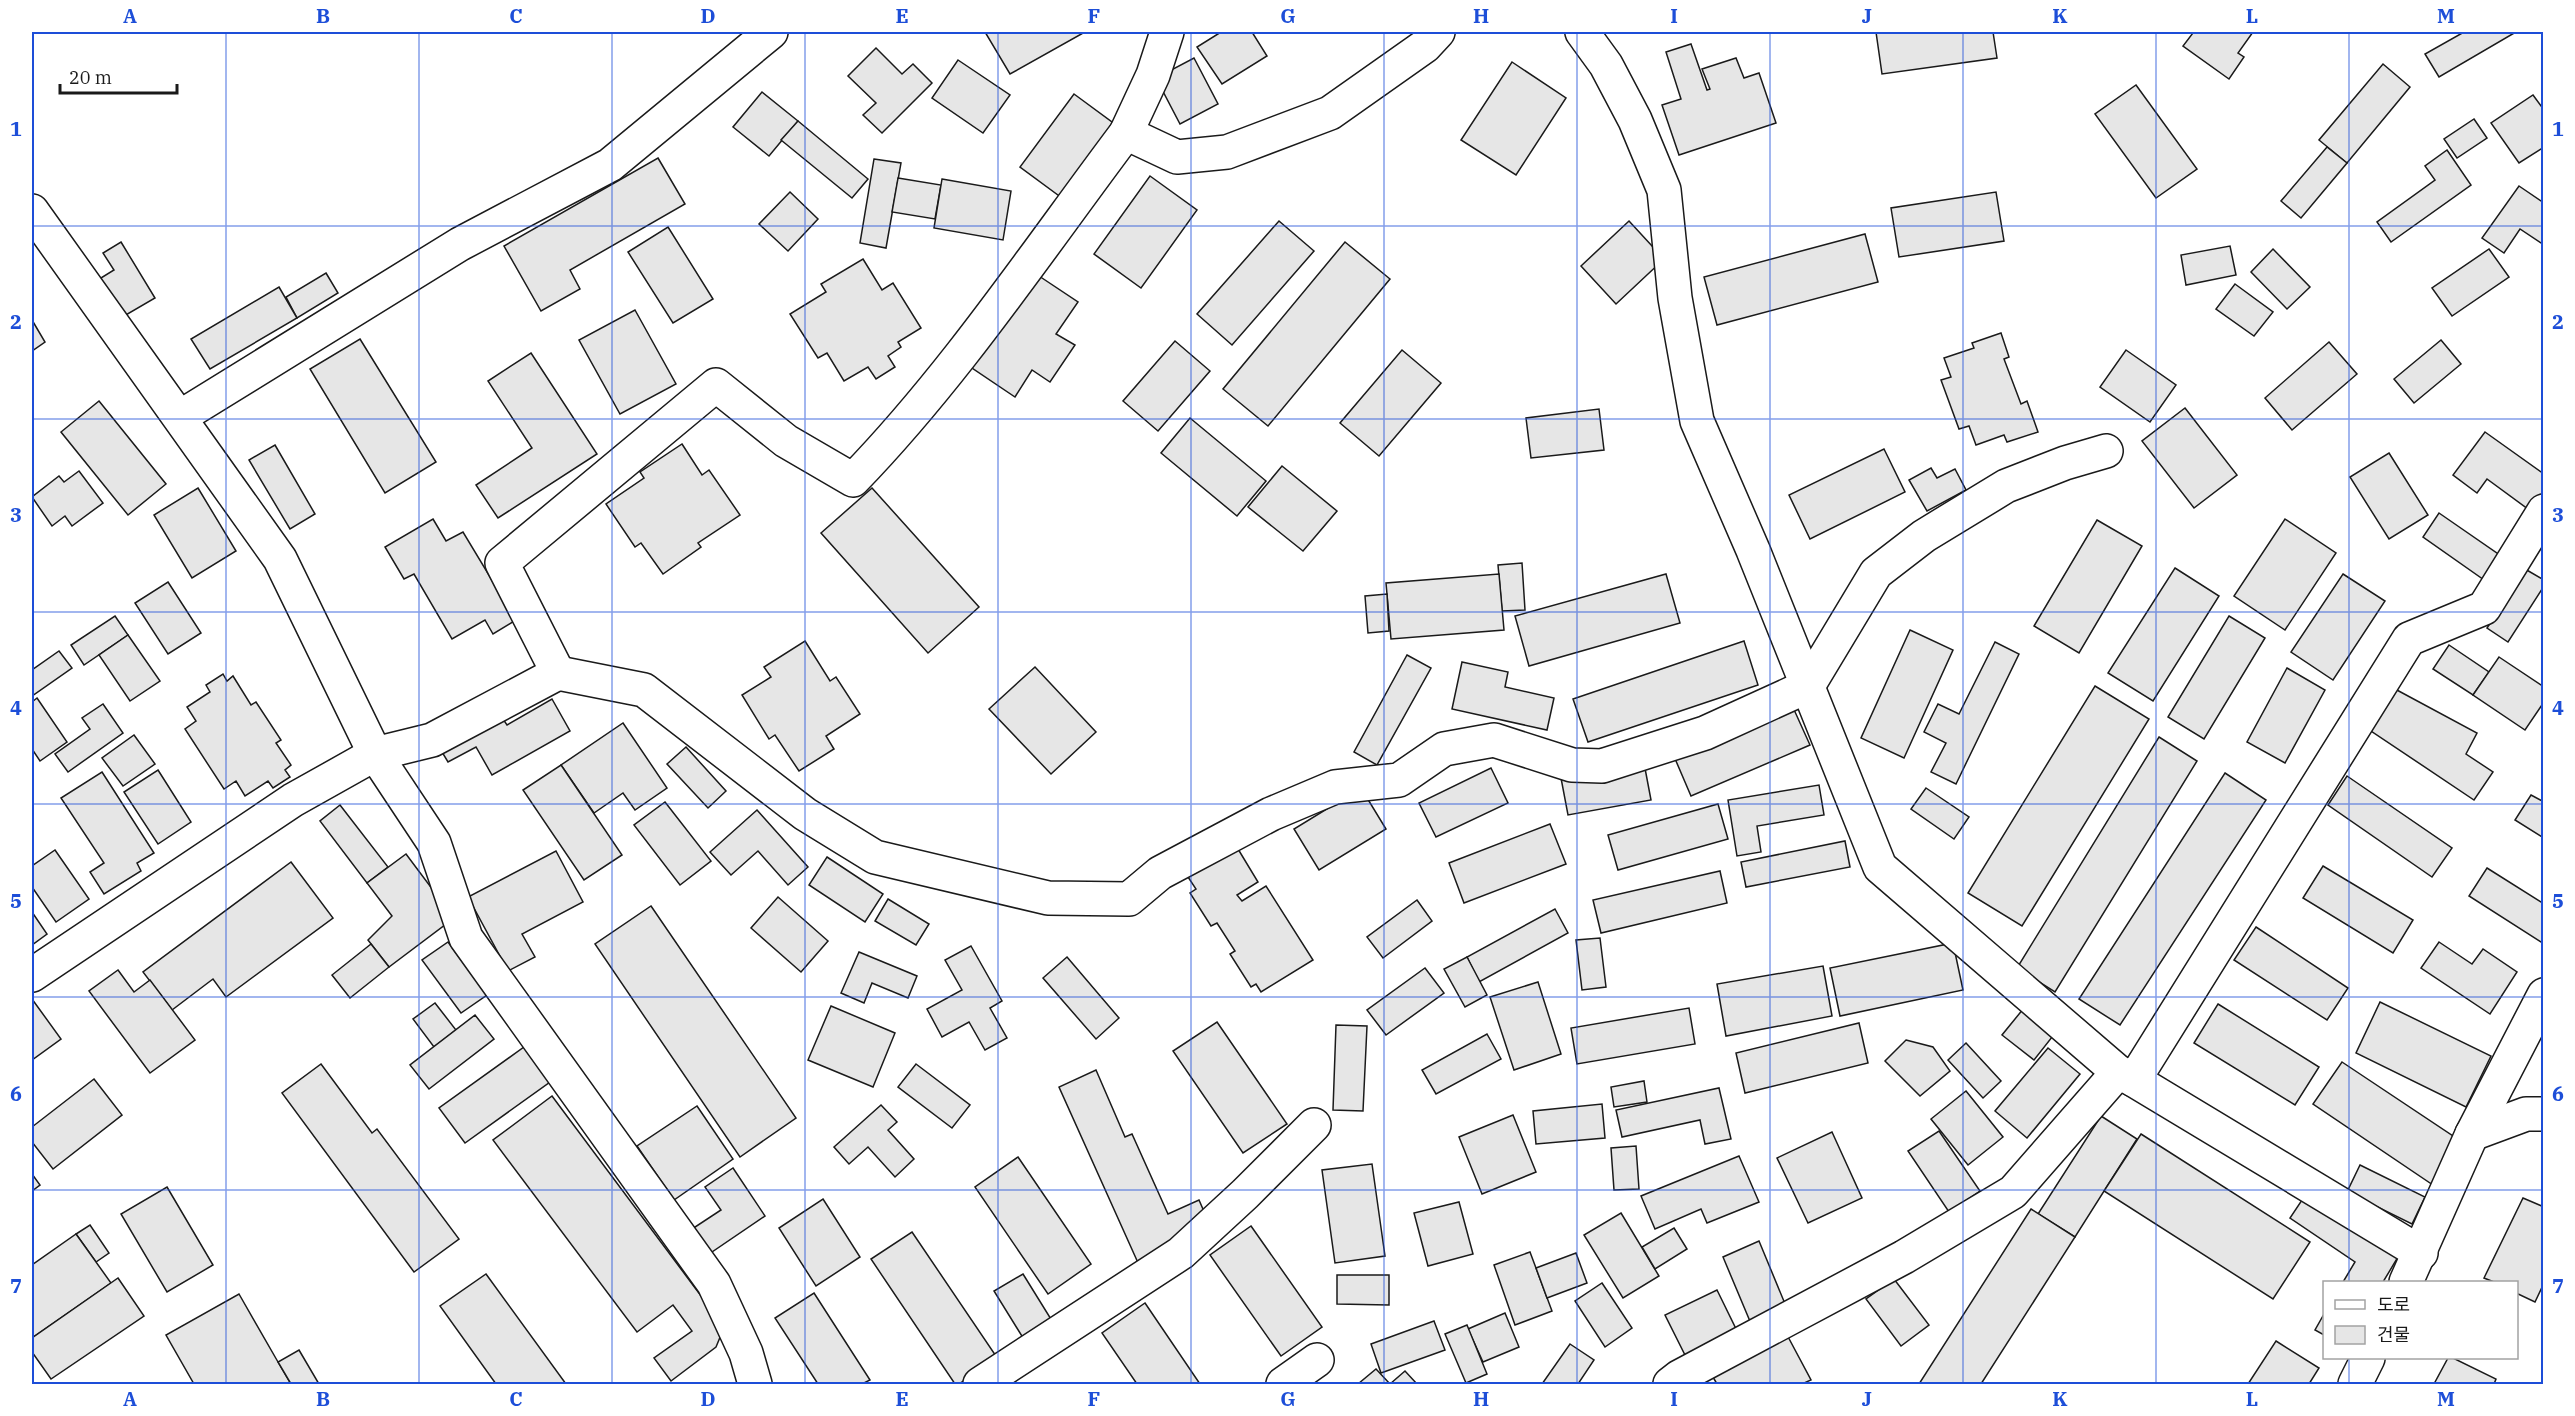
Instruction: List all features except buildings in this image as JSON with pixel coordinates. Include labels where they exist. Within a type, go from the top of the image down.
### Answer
[{"type":"street","points":[[180,417],[460,244],[610,165],[771,32]]},
{"type":"street","points":[[558,673],[502,563],[716,385],[786,441],[853,480],[887,445],[959,356],[1126,134],[1153,75],[1167,32]]},
{"type":"street","points":[[1126,134],[1177,157],[1227,152],[1330,113],[1425,46],[1438,32]]},
{"type":"street","points":[[1582,32],[1606,65],[1664,190],[1675,298],[1697,421],[1754,550],[1880,867],[2126,1076],[2421,1253]]},
{"type":"street","points":[[32,211],[280,560],[375,754],[434,843],[466,938],[714,1284],[746,1353],[755,1384]]},
{"type":"street","points":[[32,975],[293,800],[375,754],[432,740],[558,673],[644,690],[805,814],[875,857],[1048,898],[1129,899],[1160,873],[1271,814],[1335,787],[1399,780],[1444,749],[1494,740],[1572,765],[1602,766],[1705,733],[1808,686],[1876,573],[1924,536],[2006,486],[2065,464],[2106,452]]},
{"type":"street","points":[[1670,1384],[1679,1377],[1904,1257],[2013,1192],[2126,1076],[2409,639],[2484,608],[2544,511]]},
{"type":"street","points":[[2407,1281],[2421,1253],[2472,1134],[2544,995]]},
{"type":"street","points":[[2472,1134],[2526,1114],[2544,1114]]},
{"type":"street","points":[[980,1384],[1180,1253],[1253,1186],[1314,1125]]},
{"type":"street","points":[[2355,1384],[2368,1359]]},
{"type":"street","points":[[1283,1384],[1317,1360]]}]
